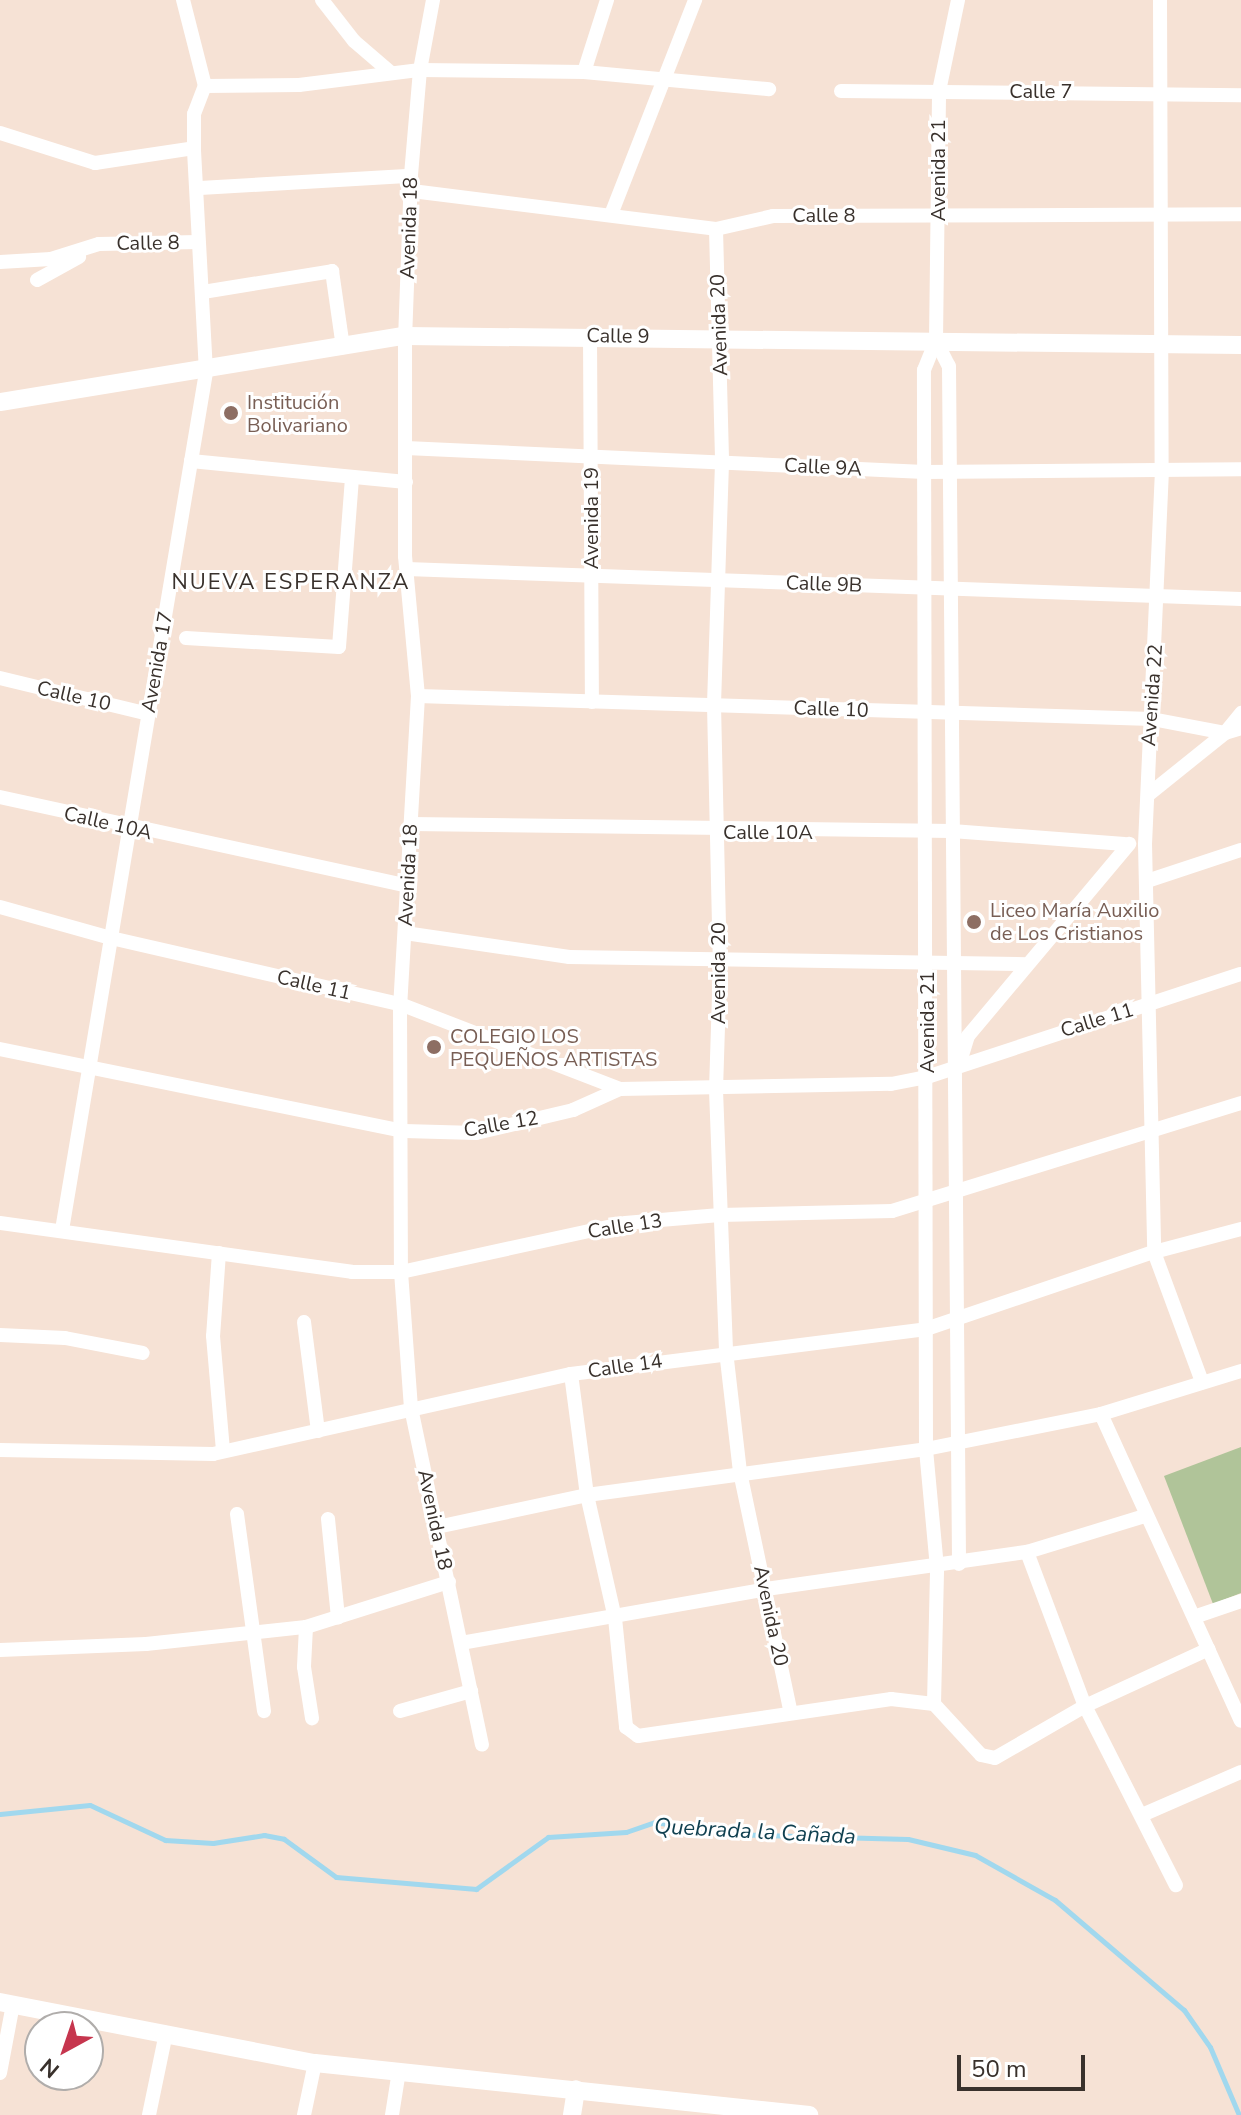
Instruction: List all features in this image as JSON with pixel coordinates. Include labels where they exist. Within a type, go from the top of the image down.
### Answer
[{"type":"street","points":[[183,0],[205,86],[299,85],[420,70],[584,72],[769,89]]},
{"type":"street","points":[[322,0],[354,41],[390,72]]},
{"type":"street","name":"Avenida 18","points":[[433,0],[420,70],[411,184],[405,336],[407,569],[418,696],[400,1004],[404,1131],[401,1272],[411,1408],[482,1745]]},
{"type":"street","points":[[584,72],[607,0]]},
{"type":"street","points":[[612,212],[695,0]]},
{"type":"street","name":"Avenida 21","points":[[934,1704],[937,1568],[926,1449],[928,831],[924,370],[936,341],[939,91],[958,0]]},
{"type":"street","name":"Avenida 22","points":[[1160,0],[1162,470],[1159,596],[1145,844],[1154,1252],[1202,1382]]},
{"type":"street","name":"Avenida 17","points":[[62,1230],[206,372],[198,242],[200,188],[194,148],[194,114],[205,86]]},
{"type":"street","name":"Calle 7","points":[[841,91],[1241,95]]},
{"type":"street","points":[[0,133],[95,163],[194,148]]},
{"type":"street","name":"Calle 8","points":[[200,188],[411,184],[716,229],[773,216],[1241,214]]},
{"type":"street","name":"Avenida 20","points":[[716,229],[722,463],[714,705],[720,963],[716,1090],[726,1351],[740,1472],[790,1710]]},
{"type":"street","name":"Calle 8","points":[[0,262],[51,259],[99,244],[198,242]]},
{"type":"street","name":"Calle 8","points":[[37,280],[99,244]]},
{"type":"street","points":[[203,292],[332,271],[343,347]]},
{"type":"street","name":"Calle 9","points":[[0,402],[206,372],[405,336],[590,335],[1241,345]]},
{"type":"street","name":"Avenida 19","points":[[590,335],[592,702]]},
{"type":"street","name":"Avenida 21","points":[[936,341],[949,366],[959,1564]]},
{"type":"street","name":"Calle 9A","points":[[406,448],[949,473],[1241,469]]},
{"type":"street","points":[[191,461],[406,482]]},
{"type":"street","points":[[186,638],[339,647],[352,478]]},
{"type":"street","name":"Calle 9B","points":[[407,569],[1241,599]]},
{"type":"street","name":"Calle 10","points":[[0,678],[149,714]]},
{"type":"street","name":"Calle 10","points":[[418,696],[1152,719],[1225,733],[1241,728]]},
{"type":"street","points":[[1148,795],[1225,733],[1241,713]]},
{"type":"street","name":"Calle 10A","points":[[0,797],[129,828],[405,885]]},
{"type":"street","name":"Calle 10A","points":[[411,824],[717,832],[952,831],[1145,844]]},
{"type":"street","points":[[957,1066],[968,1036],[1125,844]]},
{"type":"street","points":[[1147,881],[1241,850]]},
{"type":"street","name":"Calle 11","points":[[0,907],[111,938],[400,1004],[620,1089]]},
{"type":"street","points":[[405,933],[569,957],[720,963],[1026,964]]},
{"type":"street","name":"Calle 11","points":[[957,1066],[1241,974]]},
{"type":"street","name":"Calle 12","points":[[0,1049],[404,1131],[476,1133],[573,1110],[620,1089],[716,1090],[891,1084],[927,1077],[957,1066]]},
{"type":"street","name":"Calle 13","points":[[0,1223],[352,1272],[401,1272],[625,1223],[720,1215],[855,1216],[956,1193],[1151,1128],[1241,1103]]},
{"type":"street","name":"Calle 14","points":[[0,1450],[223,1451],[571,1374],[726,1351],[926,1329],[1154,1252],[1241,1229]]},
{"type":"street","points":[[219,1253],[213,1336],[223,1451]]},
{"type":"street","points":[[304,1322],[318,1431]]},
{"type":"street","points":[[0,1335],[65,1338],[143,1353]]},
{"type":"street","points":[[437,1527],[587,1495],[926,1449],[1101,1414],[1241,1371]]},
{"type":"street","points":[[571,1374],[587,1495],[615,1618],[626,1727],[632,1733],[891,1699],[934,1704],[989,1759],[1085,1706],[1209,1649]]},
{"type":"street","points":[[1101,1414],[1241,1721]]},
{"type":"street","points":[[237,1514],[264,1711]]},
{"type":"street","points":[[461,1643],[766,1589],[937,1568],[1027,1552],[1145,1516]]},
{"type":"street","points":[[328,1519],[338,1617]]},
{"type":"street","points":[[1027,1552],[1085,1706],[1176,1885]]},
{"type":"street","points":[[0,1650],[146,1644],[306,1627],[449,1582]]},
{"type":"street","points":[[1194,1617],[1241,1601]]},
{"type":"street","points":[[306,1627],[304,1667],[312,1718]]},
{"type":"street","points":[[400,1711],[471,1691]]},
{"type":"street","points":[[1142,1815],[1241,1772]]},
{"type":"street","points":[[0,2073],[7,2003],[315,2063],[576,2089],[723,2109],[809,2115]]},
{"type":"street","points":[[149,2115],[166,2033]]},
{"type":"street","points":[[304,2115],[315,2063]]},
{"type":"street","points":[[392,2115],[399,2071]]},
{"type":"street","points":[[572,2115],[576,2089]]},
{"type":"green space","points":[[1241,1447],[1241,1593],[1213,1604],[1164,1476]]},
{"type":"waterway","name":"Quebrada la Cañada","points":[[0,1814],[90,1805],[165,1840],[213,1843],[264,1835],[284,1839],[336,1877],[476,1889],[548,1837],[626,1832],[655,1822],[727,1834],[908,1839],[975,1855],[1055,1900],[1184,2010],[1210,2047],[1239,2115]]},
{"type":"place","name":"Institución Bolivariano","points":[[231,413]]},
{"type":"place","name":"Liceo María Auxilio de Los Cristianos","points":[[974,922]]},
{"type":"place","name":"COLEGIO LOS PEQUEÑOS ARTISTAS","points":[[434,1047]]},
{"type":"district","name":"NUEVA ESPERANZA","points":[[291,583]]}]
